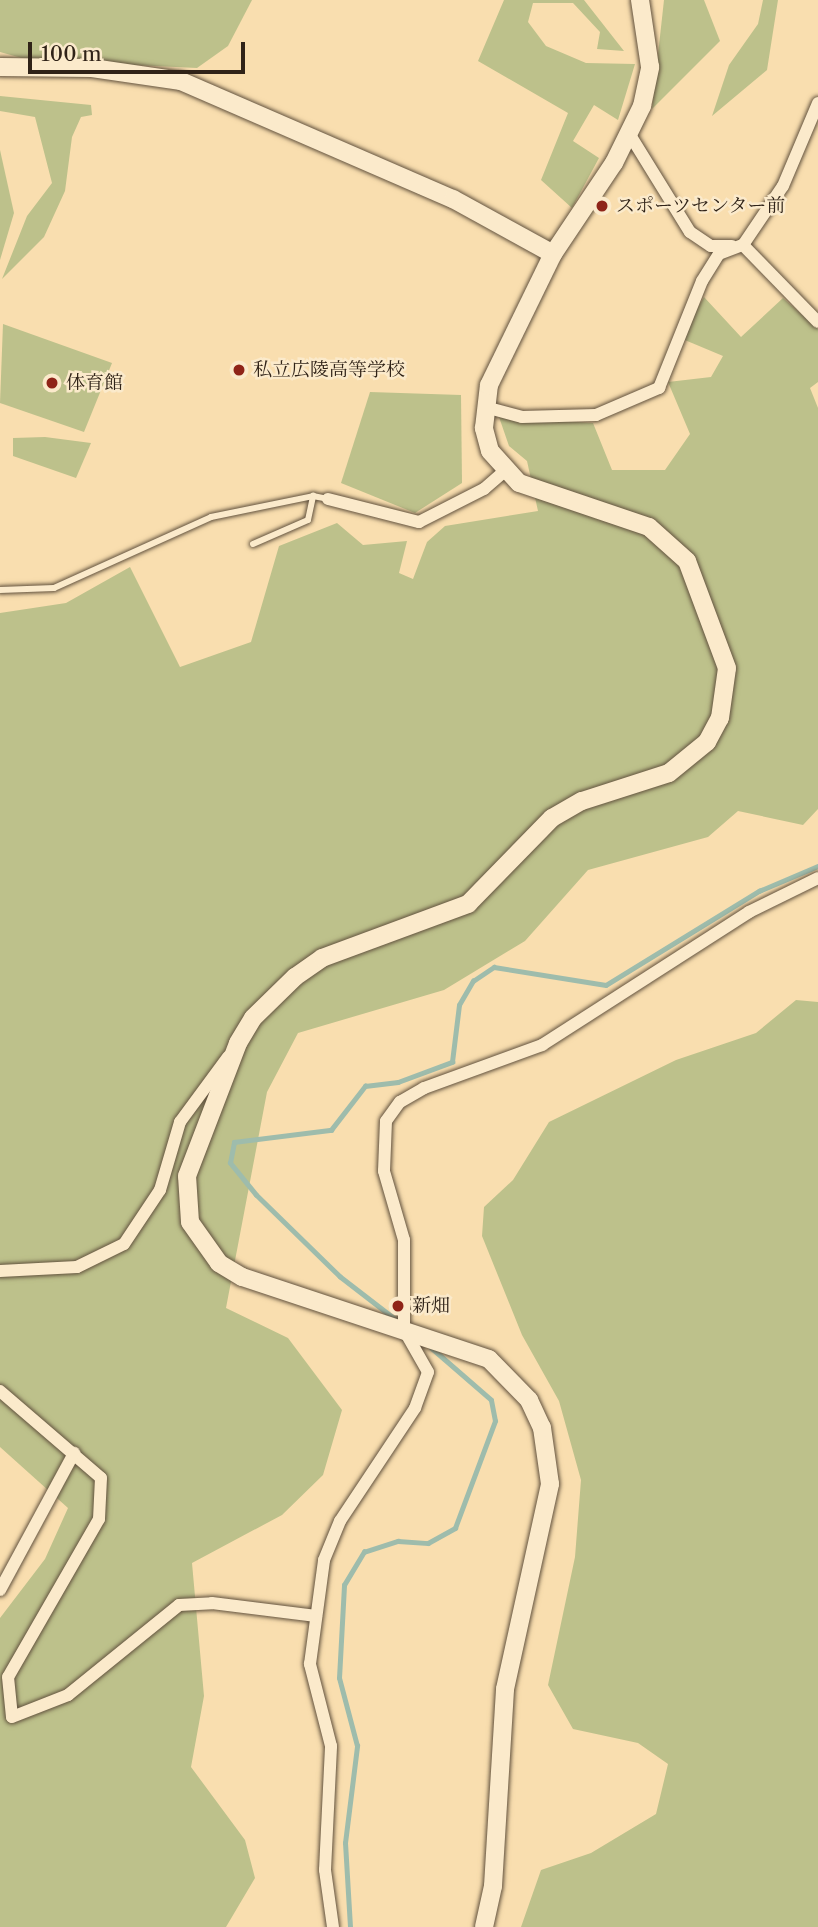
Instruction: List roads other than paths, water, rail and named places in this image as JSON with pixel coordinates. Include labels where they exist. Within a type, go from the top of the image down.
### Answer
[{"type":"street","points":[[0,1271],[77,1267],[124,1244],[160,1190],[180,1122],[274,995],[322,958],[468,904],[552,818],[582,801],[669,773],[707,742],[720,718],[727,692],[722,646],[687,561],[672,544],[649,527],[542,494],[505,471],[490,451],[485,407],[489,385],[553,254],[630,135],[650,67],[640,0]]},
{"type":"street","points":[[0,67],[92,68],[181,81],[453,199],[553,254]]},
{"type":"street","points":[[485,407],[522,417],[596,415],[659,388],[702,281],[719,254],[743,245],[783,186],[818,103]]},
{"type":"street","points":[[630,135],[690,232],[711,246],[743,245],[818,323]]},
{"type":"street","points":[[328,499],[419,522],[484,489],[505,471]]},
{"type":"street","points":[[333,1927],[324,1870],[331,1746],[310,1664],[324,1560],[340,1521],[415,1408],[428,1372],[404,1330],[404,1240],[381,1142],[400,1102],[542,1045],[749,912],[818,878]]},
{"type":"street","points":[[238,1043],[187,1176],[190,1222],[201,1244],[242,1277],[462,1347],[509,1376],[529,1400],[550,1457],[543,1525],[505,1689],[493,1886],[484,1927]]},
{"type":"street","points":[[0,1391],[101,1478],[99,1519],[8,1677],[12,1717],[68,1695],[179,1605],[212,1603],[316,1616]]},
{"type":"street","points":[[0,1590],[74,1453]]},
{"type":"lane","points":[[0,590],[54,588],[211,517],[313,496],[328,499]]},
{"type":"lane","points":[[253,544],[308,520],[313,496]]},
{"type":"waterway","points":[[397,1321],[340,1277],[256,1195],[230,1163],[234,1142],[331,1130],[365,1086],[398,1082],[452,1062],[459,1005],[473,981],[494,967],[606,985],[759,891],[818,866]]},
{"type":"waterway","points":[[350,1927],[345,1843],[357,1746],[339,1678],[344,1585],[364,1552],[398,1541],[428,1543],[455,1528],[495,1421],[491,1400],[431,1348]]},
{"type":"place","name":"スポーツセンター前","points":[[602,206]]},
{"type":"place","name":"私立広陵高等学校","points":[[239,370]]},
{"type":"place","name":"体育館","points":[[52,383]]},
{"type":"place","name":"新畑","points":[[398,1306]]}]
